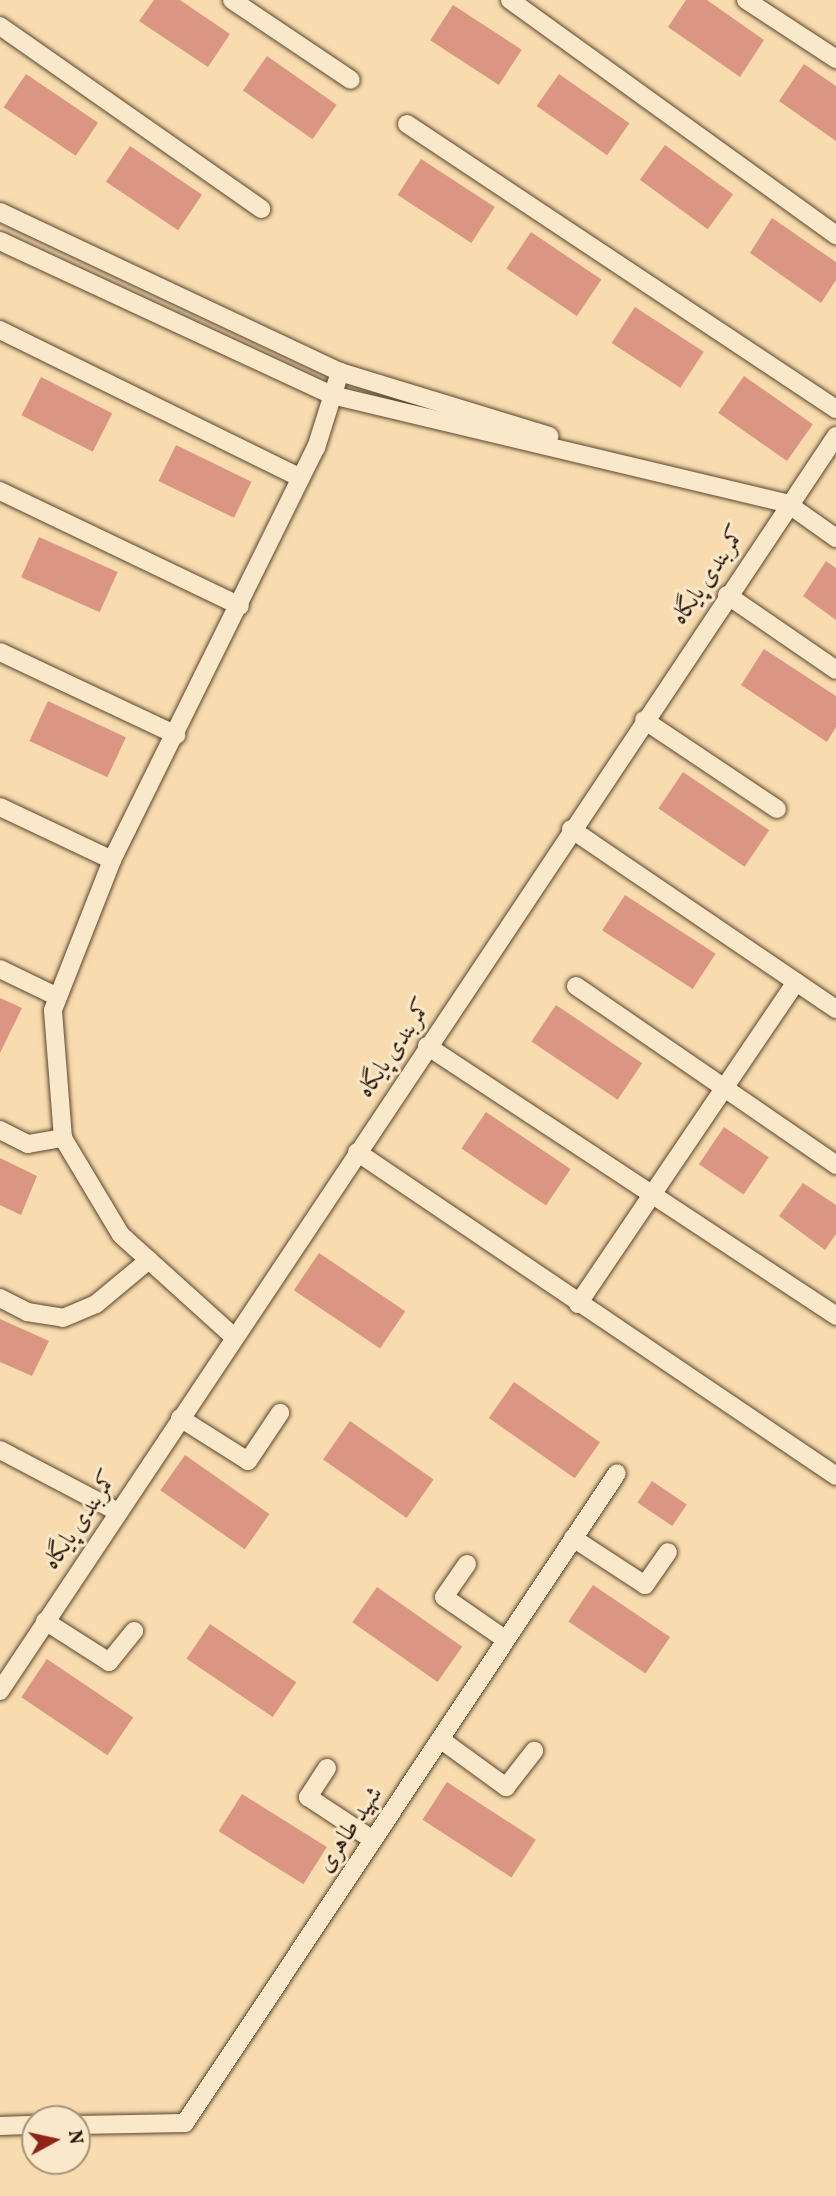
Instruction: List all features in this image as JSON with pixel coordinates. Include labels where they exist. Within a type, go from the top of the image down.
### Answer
[{"type":"street","points":[[232,0],[351,80]]},
{"type":"street","points":[[510,0],[836,235]]},
{"type":"street","points":[[747,0],[836,59]]},
{"type":"street","points":[[0,26],[261,209]]},
{"type":"street","points":[[407,124],[836,410]]},
{"type":"street","points":[[0,212],[340,372],[554,438],[791,500],[836,538]]},
{"type":"street","points":[[0,241],[332,395],[791,500]]},
{"type":"street","points":[[0,330],[301,478]]},
{"type":"street","points":[[234,1337],[121,1235],[63,1138],[53,1010],[112,860],[301,478],[340,372]]},
{"type":"street","name":"کمربندی پایگاه","points":[[0,1691],[571,829],[836,436]]},
{"type":"street","points":[[0,491],[240,606]]},
{"type":"street","points":[[727,595],[836,670]]},
{"type":"street","points":[[0,652],[176,735]]},
{"type":"street","points":[[644,720],[777,809]]},
{"type":"street","points":[[0,807],[112,860]]},
{"type":"street","points":[[571,829],[836,1009]]},
{"type":"street","points":[[0,969],[58,997]]},
{"type":"street","points":[[578,1304],[796,982]]},
{"type":"street","points":[[576,986],[836,1164]]},
{"type":"street","points":[[427,1046],[836,1316]]},
{"type":"street","points":[[0,1130],[28,1144],[63,1138]]},
{"type":"street","points":[[357,1152],[836,1476]]},
{"type":"street","points":[[0,1298],[27,1312],[63,1318],[96,1304],[149,1260]]},
{"type":"street","points":[[180,1418],[248,1461],[280,1413]]},
{"type":"street","points":[[0,1450],[118,1512]]},
{"type":"street","name":"شهید طاهری","points":[[91,2125],[185,2123],[617,1473]]},
{"type":"street","points":[[573,1538],[645,1585],[668,1552]]},
{"type":"street","points":[[467,1564],[444,1597],[506,1640]]},
{"type":"street","points":[[45,1621],[109,1662],[134,1630]]},
{"type":"street","points":[[440,1739],[506,1787],[534,1751]]},
{"type":"street","points":[[327,1768],[308,1797],[373,1840]]},
{"type":"street","points":[[0,2126],[21,2125]]},
{"type":"building","points":[[154,0],[180,0],[230,34],[208,67],[139,21]]},
{"type":"building","points":[[686,0],[707,0],[764,40],[740,77],[668,27]]},
{"type":"building","points":[[453,5],[522,50],[499,85],[430,40]]},
{"type":"building","points":[[267,56],[337,105],[313,139],[243,90]]},
{"type":"building","points":[[804,64],[836,86],[836,141],[779,101]]},
{"type":"building","points":[[26,74],[98,123],[76,156],[4,107]]},
{"type":"building","points":[[559,74],[629,123],[607,155],[537,106]]},
{"type":"building","points":[[665,145],[733,194],[708,229],[640,180]]},
{"type":"building","points":[[130,146],[202,195],[178,230],[106,182]]},
{"type":"building","points":[[421,159],[495,207],[471,243],[398,195]]},
{"type":"building","points":[[772,218],[836,262],[836,280],[821,303],[750,253]]},
{"type":"building","points":[[531,232],[601,280],[577,316],[506,268]]},
{"type":"building","points":[[635,307],[704,352],[680,388],[612,343]]},
{"type":"building","points":[[744,376],[813,424],[787,461],[718,413]]},
{"type":"building","points":[[41,377],[112,413],[93,452],[21,415]]},
{"type":"building","points":[[176,445],[251,482],[234,518],[158,481]]},
{"type":"building","points":[[39,537],[118,572],[100,612],[21,577]]},
{"type":"building","points":[[826,561],[836,568],[836,620],[803,596]]},
{"type":"building","points":[[764,649],[836,696],[836,727],[827,742],[741,685]]},
{"type":"building","points":[[48,701],[126,737],[107,777],[29,741]]},
{"type":"building","points":[[683,772],[769,830],[745,867],[658,808]]},
{"type":"building","points":[[625,895],[716,954],[693,989],[602,930]]},
{"type":"building","points":[[0,998],[22,1008],[0,1053]]},
{"type":"building","points":[[556,1005],[642,1063],[618,1100],[531,1041]]},
{"type":"building","points":[[486,1112],[571,1169],[546,1206],[461,1148]]},
{"type":"building","points":[[724,1127],[769,1157],[744,1195],[699,1164]]},
{"type":"building","points":[[0,1158],[37,1176],[21,1215],[0,1205]]},
{"type":"building","points":[[803,1183],[836,1205],[836,1234],[825,1250],[779,1216]]},
{"type":"building","points":[[319,1253],[405,1311],[380,1348],[294,1290]]},
{"type":"building","points":[[0,1319],[49,1341],[32,1376],[0,1362]]},
{"type":"building","points":[[514,1382],[600,1442],[575,1478],[489,1418]]},
{"type":"building","points":[[350,1421],[434,1480],[407,1518],[323,1460]]},
{"type":"building","points":[[185,1455],[269,1514],[245,1549],[160,1490]]},
{"type":"building","points":[[652,1481],[687,1504],[672,1526],[637,1503]]},
{"type":"building","points":[[593,1585],[670,1637],[645,1673],[568,1621]]},
{"type":"building","points":[[377,1587],[462,1647],[438,1682],[352,1622]]},
{"type":"building","points":[[210,1624],[296,1682],[273,1717],[187,1659]]},
{"type":"building","points":[[47,1659],[133,1717],[107,1755],[21,1697]]},
{"type":"building","points":[[447,1782],[536,1840],[511,1877],[422,1820]]},
{"type":"building","points":[[242,1794],[327,1847],[303,1884],[219,1831]]}]
